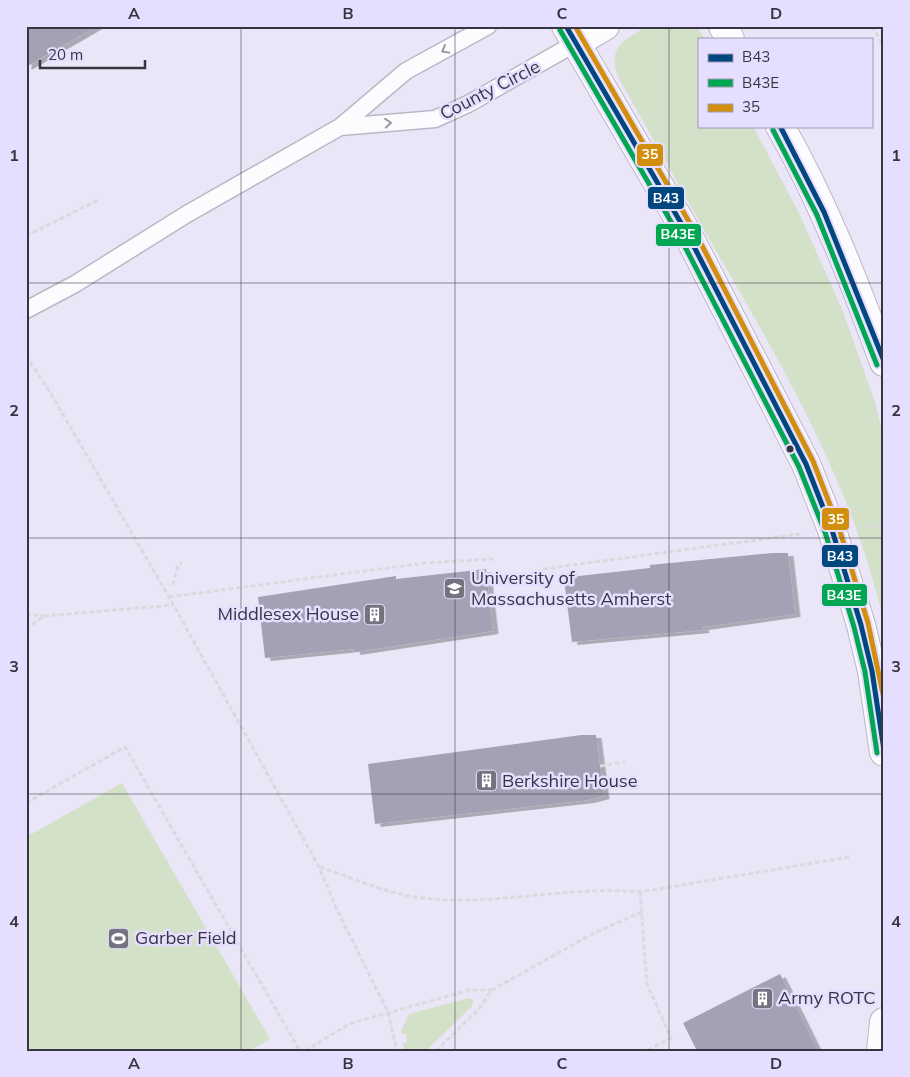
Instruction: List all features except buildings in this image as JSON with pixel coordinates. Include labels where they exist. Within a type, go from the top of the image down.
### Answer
[{"type":"main road","points":[[605,26],[571,35],[688,235],[806,464],[832,530],[862,625],[872,672],[884,752]]},
{"type":"main road","points":[[723,26],[729,38]]},
{"type":"main road","points":[[781,128],[814,192],[847,264],[884,362]]},
{"type":"main road","points":[[881,1051],[884,1022]]},
{"type":"lane","points":[[26,310],[75,284],[187,214],[340,127],[406,71],[488,26]]},
{"type":"lane","name":"County Circle","points":[[340,127],[435,119],[468,104],[571,35]]},
{"type":"path","points":[[872,26],[884,47]]},
{"type":"path","points":[[26,236],[98,200]]},
{"type":"path","points":[[26,356],[50,392],[169,598],[319,866],[337,910],[388,1012],[397,1051]]},
{"type":"path","points":[[855,528],[884,525]]},
{"type":"path","points":[[543,569],[796,534]]},
{"type":"path","points":[[169,598],[426,563],[493,559]]},
{"type":"path","points":[[173,585],[178,565],[182,563]]},
{"type":"path","points":[[26,614],[44,616],[173,605]]},
{"type":"path","points":[[26,629],[44,616]]},
{"type":"path","points":[[26,803],[125,747],[300,1051]]},
{"type":"path","points":[[600,766],[625,762]]},
{"type":"path","points":[[319,866],[413,897],[485,899],[612,890],[640,892],[849,857]]},
{"type":"path","points":[[640,892],[647,984],[671,1038],[646,1051]]},
{"type":"path","points":[[436,1051],[478,1010],[492,990],[594,933],[642,912]]},
{"type":"path","points":[[305,1051],[350,1024],[469,990],[492,990]]},
{"type":"green space","points":[[648,26],[696,26],[704,38],[698,38],[698,128],[754,128],[799,213],[842,309],[875,402],[884,438],[884,624],[872,576],[856,530],[839,484],[818,439],[773,351],[617,75],[615,57],[617,50],[626,39]]},
{"type":"green space","name":"Garber Field","points":[[122,783],[270,1039],[249,1051],[26,1051],[26,837]]},
{"type":"green space","points":[[469,998],[473,1000],[472,1006],[426,1051],[404,1051],[403,1043],[407,1042],[406,1034],[401,1034],[401,1031],[409,1014]]},
{"type":"transit line","name":"B43","points":[[566,26],[688,235],[806,464],[832,530],[861,625],[872,671],[884,750]]},
{"type":"transit line","name":"35","points":[[575,26],[695,232],[813,461],[839,528],[868,623],[884,699]]},
{"type":"transit line","name":"B43E","points":[[560,30],[681,239],[799,467],[825,532],[854,627],[865,672],[877,753]]},
{"type":"transit line","name":"B43","points":[[781,128],[824,212],[884,361]]},
{"type":"transit line","name":"B43E","points":[[773,130],[817,215],[877,365]]},
{"type":"place","name":"University of Massachusetts Amherst","points":[[455,588]]},
{"type":"place","name":"Middlesex House","points":[[375,614]]},
{"type":"place","name":"Berkshire House","points":[[486,781]]},
{"type":"place","name":"Garber Field","points":[[119,938]]},
{"type":"place","name":"Army ROTC","points":[[762,998]]}]
